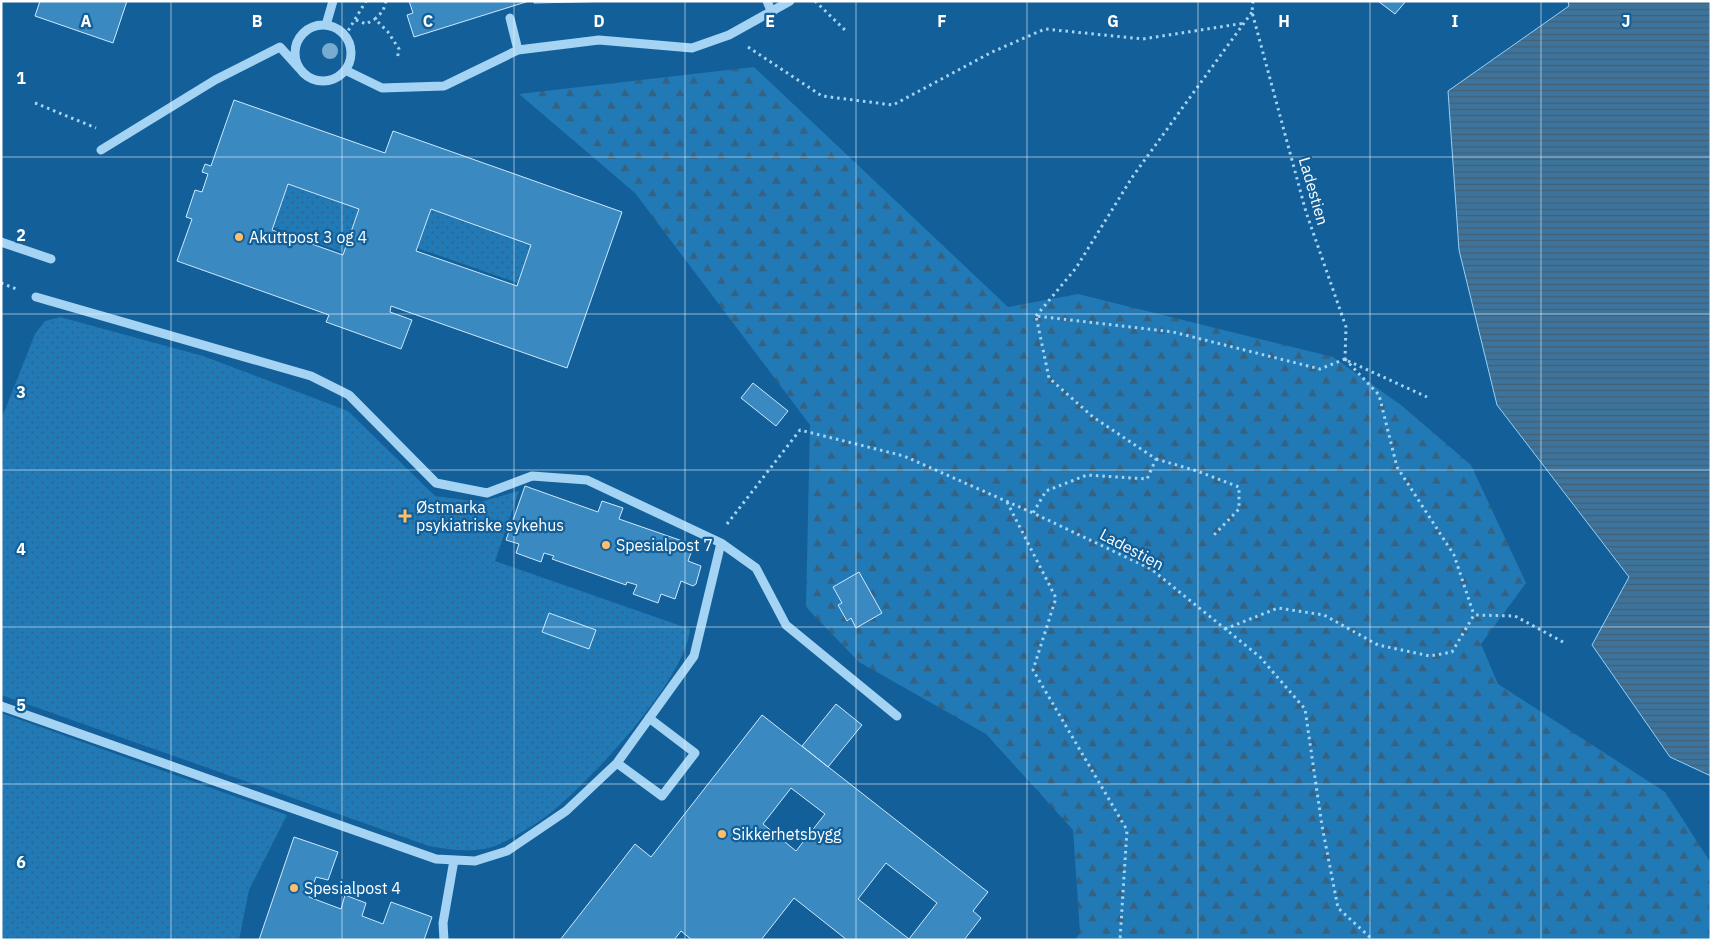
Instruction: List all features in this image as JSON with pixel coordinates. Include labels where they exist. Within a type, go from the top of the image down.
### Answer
[{"type":"lane","points":[[326,26],[333,1]]},
{"type":"lane","points":[[767,1],[772,13]]},
{"type":"lane","points":[[345,70],[382,88],[444,86],[518,50],[599,40],[692,48],[729,35],[772,13],[790,1]]},
{"type":"lane","points":[[510,18],[518,50]]},
{"type":"lane","points":[[101,150],[216,80],[280,47],[299,68],[313,80],[322,81],[338,77],[345,70],[351,54],[350,44],[345,36],[333,27],[317,26],[302,35],[295,51],[299,68]]},
{"type":"lane","points":[[1,242],[51,259]]},
{"type":"lane","points":[[36,297],[311,376],[349,395],[436,483],[487,493],[532,476],[587,480],[718,541],[756,568],[786,625],[897,716]]},
{"type":"lane","points":[[1,706],[436,859],[475,861],[507,850],[566,811],[617,763],[694,656],[718,541]]},
{"type":"lane","points":[[617,763],[662,796],[695,753],[649,718]]},
{"type":"lane","points":[[444,940],[443,923],[454,860]]},
{"type":"path","points":[[356,20],[366,24],[375,19],[383,11],[386,1]]},
{"type":"path","points":[[815,1],[846,31]]},
{"type":"path","name":"Ladestien","points":[[1253,1],[1252,12],[1306,212],[1346,327],[1345,360]]},
{"type":"path","points":[[345,36],[367,2]]},
{"type":"path","name":"Ladestien","points":[[1036,316],[1076,268],[1133,176],[1252,12]]},
{"type":"path","points":[[375,19],[388,32],[398,49],[397,60]]},
{"type":"path","points":[[729,35],[822,96],[893,105],[992,52],[1045,29],[1143,39],[1245,23]]},
{"type":"path","points":[[35,103],[97,129]]},
{"type":"path","points":[[1212,537],[1239,509],[1238,487],[1197,470],[1156,459],[1093,417],[1049,378],[1036,316],[1173,332],[1320,369],[1345,360],[1427,398]]},
{"type":"path","points":[[1225,629],[1278,608],[1324,615],[1378,645],[1430,656],[1452,652],[1474,615],[1454,555],[1397,467],[1379,395],[1345,360]]},
{"type":"path","name":"Ladestien","points":[[718,541],[800,430],[904,456],[1033,513],[1151,569],[1260,657],[1305,709],[1322,826],[1338,908],[1372,940]]},
{"type":"path","points":[[1033,513],[1046,491],[1087,475],[1147,479],[1156,459]]},
{"type":"path","points":[[1007,502],[1056,598],[1033,670],[1127,830],[1120,940]]},
{"type":"path","points":[[1474,615],[1515,616],[1563,642]]},
{"type":"green space","points":[[754,67],[1008,307],[1078,294],[1333,357],[1401,405],[1471,465],[1526,583],[1481,644],[1498,684],[1665,792],[1711,863],[1711,940],[1075,940],[1080,933],[1073,830],[986,734],[859,662],[806,607],[810,425],[635,193],[519,94]]},
{"type":"green space","points":[[289,182],[361,208],[345,253],[273,227]]},
{"type":"green space","points":[[432,206],[533,242],[518,283],[417,248]]},
{"type":"green space","points":[[60,317],[203,356],[348,411],[435,496],[480,502],[519,491],[495,561],[690,629],[684,650],[672,675],[633,729],[566,799],[544,818],[500,844],[474,850],[455,850],[429,846],[1,695],[1,420],[35,334],[45,321]]},
{"type":"green space","points":[[1,713],[287,815],[249,890],[239,940],[1,940]]},
{"type":"shaded area","points":[[1568,1],[1711,1],[1711,776],[1670,757],[1592,645],[1629,577],[1497,405],[1459,250],[1448,91],[1569,6]]},
{"type":"building","points":[[40,1],[127,1],[113,43],[35,16]]},
{"type":"building","points":[[409,1],[529,1],[414,37],[407,15],[413,13]]},
{"type":"building","points":[[534,1],[618,1],[534,3]]},
{"type":"building","points":[[1378,1],[1406,1],[1395,14]]},
{"type":"building","name":"Akuttpost 3 og 4","points":[[234,100],[385,153],[393,131],[622,212],[567,368],[391,306],[390,312],[412,320],[401,349],[326,322],[329,315],[177,261],[192,219],[186,217],[195,190],[202,192],[208,174],[202,172],[205,164],[211,166]],"holes":[[[288,184],[359,209],[343,255],[272,230]],[[431,209],[531,245],[517,286],[416,251]]]},
{"type":"building","points":[[753,383],[788,411],[776,426],[741,398]]},
{"type":"building","name":"Spesialpost 7","points":[[525,486],[598,512],[602,501],[623,508],[619,519],[694,545],[688,561],[701,566],[696,584],[693,586],[681,581],[675,599],[661,594],[658,603],[633,594],[637,585],[627,582],[626,585],[552,559],[554,556],[544,553],[541,562],[516,553],[519,544],[506,540]]},
{"type":"building","points":[[859,572],[882,613],[856,628],[851,618],[847,621],[838,605],[842,603],[833,587]]},
{"type":"building","points":[[549,613],[596,630],[589,649],[542,632]]},
{"type":"building","points":[[836,704],[862,725],[828,767],[802,746]]},
{"type":"building","name":"Sikkerhetsbygg","points":[[762,715],[988,892],[973,911],[981,918],[964,940],[847,940],[794,898],[761,940],[692,940],[681,931],[674,940],[560,940],[635,844],[651,857]],"holes":[[[791,788],[825,814],[796,851],[763,824]],[[886,863],[937,903],[909,939],[858,899]]]},
{"type":"building","name":"Spesialpost 4","points":[[294,837],[338,852],[328,880],[316,877],[309,897],[341,909],[345,895],[366,903],[362,916],[383,924],[391,902],[432,917],[424,940],[259,940]]},
{"type":"place","name":"Akuttpost 3 og 4","points":[[239,237]]},
{"type":"place","name":"Østmarka psykiatriske sykehus","points":[[405,516]]},
{"type":"place","name":"Spesialpost 7","points":[[606,545]]},
{"type":"place","name":"Sikkerhetsbygg","points":[[722,834]]},
{"type":"place","name":"Spesialpost 4","points":[[294,888]]}]
